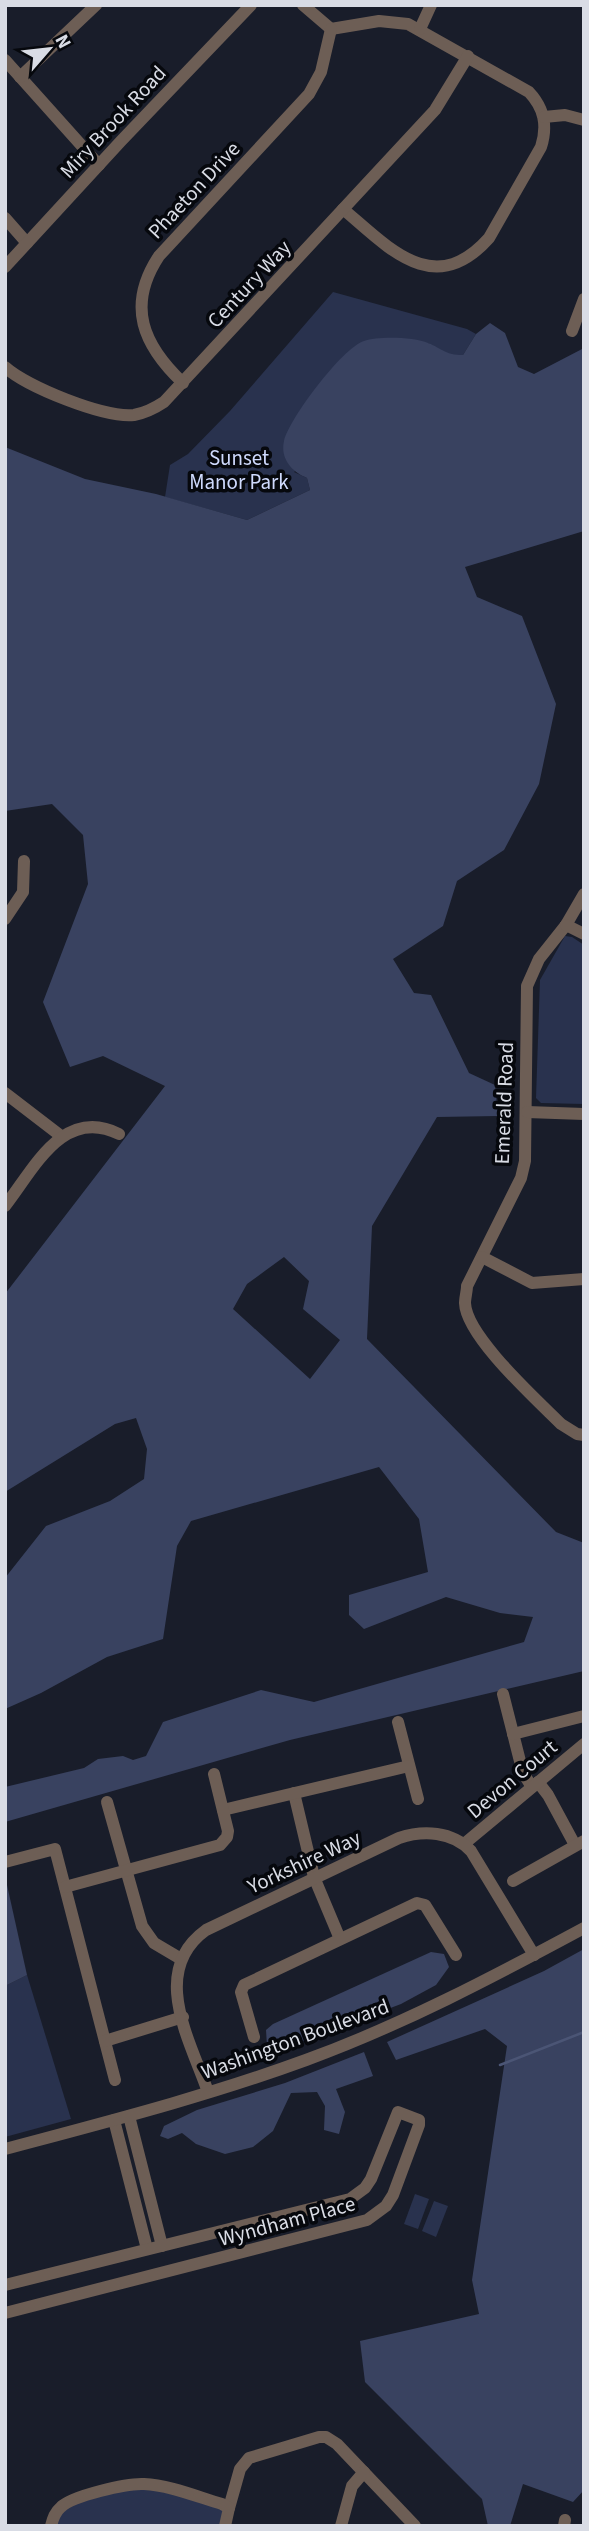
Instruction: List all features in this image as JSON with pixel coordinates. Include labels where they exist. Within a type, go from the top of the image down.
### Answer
[{"type":"street","points":[[20,77],[96,5]]},
{"type":"street","name":"Miry Brook Road","points":[[5,267],[251,5]]},
{"type":"street","points":[[303,5],[331,29],[379,21],[394,21],[420,29],[529,92],[541,107],[544,117],[541,146],[489,239],[458,262],[436,266],[410,262],[399,256],[343,209]]},
{"type":"street","points":[[420,29],[431,5]]},
{"type":"street","name":"Phaeton Drive","points":[[183,383],[158,358],[146,334],[141,308],[146,279],[159,256],[309,94],[321,72],[331,29]]},
{"type":"street","name":"Century Way","points":[[5,367],[22,381],[37,388],[121,415],[133,415],[155,407],[183,383],[435,110],[468,56]]},
{"type":"street","points":[[5,60],[99,165]]},
{"type":"street","points":[[544,117],[565,115],[584,120]]},
{"type":"street","points":[[5,218],[27,243]]},
{"type":"street","points":[[572,331],[584,299]]},
{"type":"street","points":[[5,919],[23,892],[24,861]]},
{"type":"street","name":"Emerald Road","points":[[584,894],[566,925],[539,959],[527,986],[525,1161],[521,1178],[467,1286],[465,1303],[474,1329],[482,1341],[561,1424],[576,1434],[584,1435]]},
{"type":"street","points":[[566,925],[584,934]]},
{"type":"street","points":[[5,1093],[61,1136]]},
{"type":"street","points":[[527,1112],[584,1114]]},
{"type":"street","points":[[5,1206],[61,1136],[92,1126],[119,1134]]},
{"type":"street","points":[[482,1257],[532,1283],[584,1279]]},
{"type":"street","points":[[503,1694],[523,1773],[548,1795],[579,1843],[513,1881]]},
{"type":"street","points":[[513,1734],[583,1720]]},
{"type":"street","points":[[398,1722],[418,1798]]},
{"type":"street","name":"Devon Court","points":[[464,1843],[584,1744]]},
{"type":"street","points":[[223,1810],[409,1766]]},
{"type":"street","points":[[65,1887],[220,1845],[225,1841],[228,1831],[214,1774]]},
{"type":"street","points":[[294,1793],[314,1877],[340,1939]]},
{"type":"street","points":[[107,1802],[146,1935],[163,1950],[181,1959],[176,1983],[183,2017],[208,2092]]},
{"type":"street","name":"Yorkshire Way","points":[[181,1959],[187,1947],[206,1930],[314,1877],[409,1835],[421,1832],[464,1843]]},
{"type":"street","points":[[464,1843],[534,1955]]},
{"type":"street","points":[[5,1861],[55,1849],[115,2080]]},
{"type":"street","points":[[254,2037],[241,1992],[244,1984],[421,1903],[425,1905],[456,1955]]},
{"type":"street","name":"Washington Boulevard","points":[[5,2149],[129,2116],[306,2060],[385,2029],[584,1928]]},
{"type":"street","points":[[105,2041],[183,2017]]},
{"type":"street","name":"Wyndham Place","points":[[5,2285],[350,2199],[365,2188],[371,2179],[398,2112],[419,2120],[393,2195],[386,2206],[367,2220],[5,2313]]},
{"type":"street","points":[[129,2116],[162,2246]]},
{"type":"street","points":[[114,2120],[147,2249]]},
{"type":"street","points":[[226,2526],[240,2469],[248,2458],[318,2437],[331,2439],[415,2526]]},
{"type":"street","points":[[341,2526],[352,2486],[364,2472]]},
{"type":"street","points":[[51,2526],[54,2515],[62,2505],[132,2484],[152,2485],[229,2508]]},
{"type":"green space","name":"Sunset Manor Park","points":[[333,292],[467,329],[476,334],[463,355],[448,355],[428,343],[294,472],[307,478],[310,490],[247,520],[165,497],[170,465],[188,454],[230,411]]},
{"type":"green space","points":[[565,936],[584,945],[584,1104],[541,1103],[536,1098],[540,980]]},
{"type":"green space","points":[[27,1975],[71,2119],[5,2137],[5,1986]]},
{"type":"green space","points":[[415,2194],[429,2199],[418,2229],[404,2224]]},
{"type":"green space","points":[[434,2201],[448,2206],[436,2237],[422,2231]]},
{"type":"green space","points":[[132,2484],[222,2504],[225,2526],[51,2526],[62,2505]]},
{"type":"shaded area","points":[[490,323],[505,333],[518,367],[534,374],[584,348],[584,531],[465,567],[477,597],[522,616],[556,704],[539,784],[504,850],[457,881],[443,926],[393,959],[414,993],[431,995],[469,1073],[495,1085],[498,1116],[437,1117],[372,1226],[367,1339],[556,1532],[584,1543],[584,1671],[290,1740],[5,1822],[5,1787],[84,1768],[98,1759],[123,1756],[133,1760],[146,1756],[163,1722],[261,1690],[314,1702],[524,1642],[533,1617],[500,1613],[446,1597],[364,1629],[349,1615],[349,1595],[428,1572],[419,1519],[379,1467],[191,1521],[177,1546],[163,1639],[107,1657],[5,1709],[5,1578],[46,1526],[110,1501],[144,1479],[147,1449],[136,1418],[115,1424],[5,1492],[5,1294],[165,1086],[103,1056],[70,1067],[43,1002],[88,884],[83,835],[52,804],[5,811],[5,447],[85,479],[156,494],[247,520],[310,490],[307,478],[288,464],[284,454],[284,441],[296,417],[318,385],[354,346],[370,339],[405,338],[422,341],[448,353],[463,355],[476,334]],"holes":[[[284,1257],[309,1281],[303,1309],[340,1340],[310,1379],[233,1309],[247,1284]]]},
{"type":"shaded area","points":[[5,1876],[27,1975],[5,1986]]},
{"type":"shaded area","points":[[584,1949],[584,2490],[573,2502],[523,2484],[510,2526],[488,2526],[482,2499],[365,2382],[360,2341],[479,2314],[472,2280],[507,2046],[485,2029],[396,2060],[387,2042],[544,1971]]},
{"type":"shaded area","points":[[431,1952],[444,1954],[449,1967],[436,1985],[401,2004],[277,2051],[267,2046],[266,2030],[273,2024]]},
{"type":"shaded area","points":[[364,2052],[373,2076],[336,2089],[345,2112],[339,2134],[324,2130],[325,2106],[317,2092],[291,2093],[273,2131],[253,2147],[225,2154],[196,2144],[182,2133],[168,2139],[160,2136],[164,2126],[197,2110],[285,2083]]},
{"type":"waterway","points":[[500,2065],[584,2032]]}]
